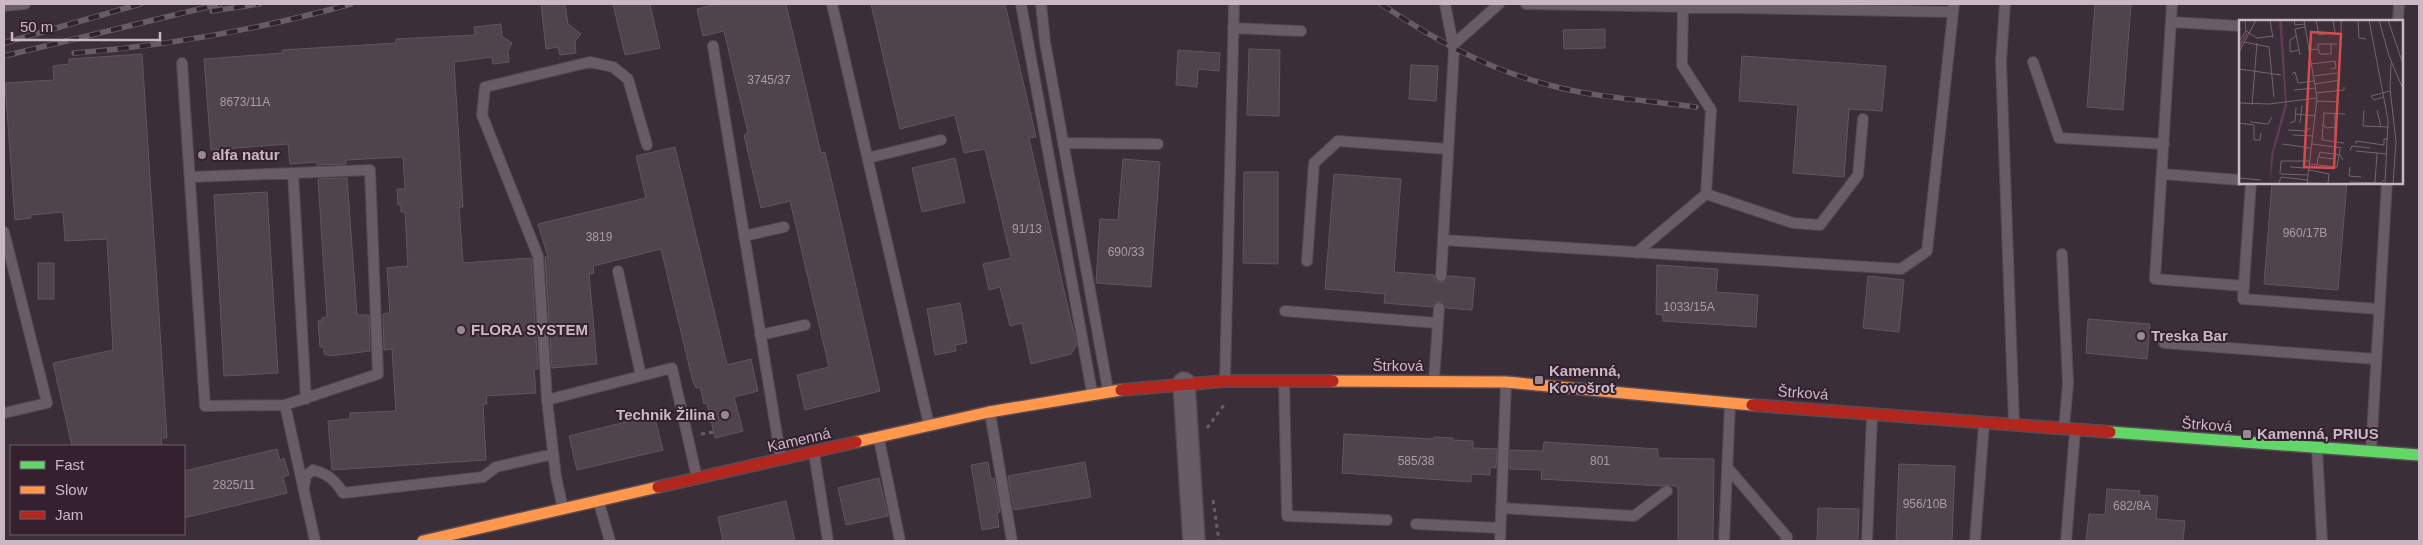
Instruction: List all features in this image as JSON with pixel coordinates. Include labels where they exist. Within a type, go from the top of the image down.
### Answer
[{"type":"street","name":"Štrková","points":[[1184,383],[1284,380],[1506,382],[1730,403],[2419,455]]},
{"type":"street","name":"Kamenná","points":[[423,541],[990,412],[1092,393],[1184,383]]},
{"type":"street","points":[[1184,383],[1194,541]]},
{"type":"lane","points":[[4,6],[25,4]]},
{"type":"lane","points":[[832,4],[929,426]]},
{"type":"lane","points":[[1021,4],[1092,393]]},
{"type":"lane","points":[[1040,4],[1108,391]]},
{"type":"lane","points":[[1225,381],[1234,4]]},
{"type":"lane","points":[[1441,276],[1454,44],[1445,4]]},
{"type":"lane","points":[[1454,44],[1499,4]]},
{"type":"lane","points":[[1443,240],[1902,269],[1928,252],[1953,8],[1683,7],[1526,4]]},
{"type":"lane","points":[[2005,4],[2001,61],[2014,425]]},
{"type":"lane","points":[[2172,4],[2155,279],[2244,286]]},
{"type":"lane","points":[[2398,20],[2399,4]]},
{"type":"lane","points":[[1636,253],[1706,194],[1711,110],[1682,65],[1683,7]]},
{"type":"lane","points":[[2171,22],[2239,26]]},
{"type":"lane","points":[[1233,28],[1300,31]]},
{"type":"lane","points":[[712,46],[782,460]]},
{"type":"lane","points":[[563,510],[547,400],[538,256],[482,116],[485,87],[590,62],[613,66],[628,79],[647,145]]},
{"type":"lane","points":[[2033,62],[2059,138],[2164,144]]},
{"type":"lane","points":[[182,63],[205,406],[285,405],[378,374],[370,170],[190,177]]},
{"type":"lane","points":[[1706,194],[1793,223],[1820,225],[1858,175],[1863,119]]},
{"type":"lane","points":[[868,158],[941,140]]},
{"type":"lane","points":[[1063,142],[1158,144]]},
{"type":"lane","points":[[1307,261],[1314,163],[1338,142],[1448,149]]},
{"type":"lane","points":[[293,173],[306,399]]},
{"type":"lane","points":[[2162,174],[2239,180]]},
{"type":"lane","points":[[2251,184],[2243,299],[2379,310]]},
{"type":"lane","points":[[2371,452],[2375,358],[2387,184]]},
{"type":"lane","points":[[744,236],[784,227]]},
{"type":"lane","points":[[4,232],[47,403],[4,413]]},
{"type":"lane","points":[[2062,254],[2070,429],[2066,541]]},
{"type":"lane","points":[[618,271],[641,376]]},
{"type":"lane","points":[[1434,381],[1439,308]]},
{"type":"lane","points":[[1285,310],[1438,323]]},
{"type":"lane","points":[[760,335],[805,325]]},
{"type":"lane","points":[[2164,343],[2375,358]]},
{"type":"lane","points":[[547,400],[672,368],[698,479]]},
{"type":"lane","points":[[1284,380],[1287,516],[1387,520]]},
{"type":"lane","points":[[1500,541],[1506,382]]},
{"type":"lane","points":[[1724,541],[1730,403]]},
{"type":"lane","points":[[285,405],[315,541]]},
{"type":"lane","points":[[990,412],[1012,541]]},
{"type":"lane","points":[[1867,541],[1872,414]]},
{"type":"lane","points":[[1976,541],[1984,423]]},
{"type":"lane","points":[[879,438],[900,541]]},
{"type":"lane","points":[[2317,448],[2322,541]]},
{"type":"lane","points":[[814,452],[828,541]]},
{"type":"lane","points":[[304,487],[306,476],[313,470],[324,473],[336,481],[343,493],[483,477],[496,467],[554,454]]},
{"type":"lane","points":[[1727,467],[1787,537],[1786,541]]},
{"type":"lane","points":[[1501,508],[1634,516],[1667,491]]},
{"type":"lane","points":[[599,502],[610,541]]},
{"type":"lane","points":[[1416,524],[1500,528]]},
{"type":"path","points":[[1206,433],[1214,416],[1225,403],[1225,381]]},
{"type":"path","points":[[1212,493],[1219,541]]},
{"type":"building","points":[[541,4],[565,4],[568,24],[581,34],[575,41],[576,53],[560,55],[558,47],[546,49]]},
{"type":"building","points":[[613,4],[650,4],[660,48],[625,55]]},
{"type":"building","points":[[717,4],[786,4],[821,153],[825,152],[880,391],[805,410],[797,375],[829,367],[790,201],[761,208],[744,135],[748,133],[724,31],[703,36],[697,9]]},
{"type":"building","points":[[871,4],[1005,4],[1036,137],[1029,138],[1076,342],[1076,346],[1071,354],[1031,364],[1022,323],[1010,326],[1000,287],[989,290],[983,264],[1011,258],[985,149],[964,153],[955,115],[900,129]]},
{"type":"building","points":[[2095,4],[2131,4],[2123,110],[2087,107]]},
{"type":"building","points":[[501,24],[502,36],[512,43],[508,51],[509,62],[493,64],[492,57],[454,62],[463,207],[459,207],[463,263],[531,258],[538,369],[534,369],[536,393],[486,396],[487,404],[483,404],[486,460],[332,470],[328,421],[350,419],[350,413],[396,411],[392,349],[384,350],[383,314],[390,313],[387,268],[408,266],[405,212],[401,212],[401,205],[398,205],[397,189],[405,189],[403,157],[346,160],[346,164],[317,165],[316,162],[290,164],[288,144],[211,150],[204,59],[283,53],[282,50],[396,43],[396,39],[475,35],[474,27]]},
{"type":"building","points":[[1605,29],[1605,48],[1564,49],[1563,30]]},
{"type":"building","points":[[1249,49],[1280,50],[1279,116],[1247,115]]},
{"type":"building","points":[[1178,50],[1220,53],[1219,71],[1198,69],[1197,87],[1176,85]]},
{"type":"building","points":[[142,54],[167,438],[161,438],[162,445],[72,445],[53,363],[113,350],[107,239],[65,241],[63,212],[31,215],[31,218],[15,220],[5,83],[54,80],[53,66],[69,64],[69,59]]},
{"type":"building","points":[[1742,56],[1886,66],[1882,111],[1849,109],[1844,177],[1793,173],[1798,105],[1739,101]]},
{"type":"building","points":[[1411,65],[1438,66],[1436,101],[1409,99]]},
{"type":"building","points":[[675,147],[727,365],[751,359],[758,391],[734,397],[743,431],[715,438],[707,403],[704,404],[700,387],[696,388],[693,382],[661,249],[593,266],[594,273],[589,274],[597,364],[552,368],[545,257],[548,257],[538,224],[646,198],[636,156]]},
{"type":"building","points":[[955,158],[965,202],[922,212],[912,168]]},
{"type":"building","points":[[1123,159],[1160,162],[1151,287],[1096,283],[1100,219],[1118,220]]},
{"type":"building","points":[[1244,172],[1278,172],[1278,264],[1243,263]]},
{"type":"building","points":[[1334,174],[1401,179],[1394,272],[1434,275],[1435,280],[1440,283],[1444,282],[1448,276],[1475,278],[1472,310],[1446,308],[1440,301],[1436,302],[1432,307],[1384,303],[1385,294],[1325,289]]},
{"type":"building","points":[[347,178],[357,315],[369,315],[370,351],[330,356],[324,354],[324,347],[320,347],[318,321],[322,321],[322,318],[327,317],[318,179]]},
{"type":"building","points":[[2272,184],[2347,184],[2338,290],[2264,284]]},
{"type":"building","points":[[267,192],[278,373],[224,376],[214,195]]},
{"type":"building","points":[[38,263],[54,263],[54,299],[38,299]]},
{"type":"building","points":[[1657,265],[1718,269],[1716,292],[1758,295],[1756,327],[1663,321],[1663,315],[1656,314]]},
{"type":"building","points":[[1868,276],[1904,280],[1899,332],[1863,328]]},
{"type":"building","points":[[960,303],[967,343],[955,345],[956,351],[935,355],[927,309]]},
{"type":"building","points":[[2088,319],[2150,324],[2147,359],[2086,353]]},
{"type":"building","points":[[654,415],[663,450],[577,470],[569,436]]},
{"type":"building","points":[[1344,434],[1433,439],[1434,437],[1453,438],[1453,440],[1473,441],[1473,448],[1497,449],[1496,468],[1490,467],[1490,475],[1471,474],[1471,482],[1342,473]]},
{"type":"building","points":[[1544,442],[1658,449],[1658,458],[1714,459],[1713,541],[1678,541],[1678,487],[1667,484],[1662,486],[1541,479],[1542,470],[1510,469],[1510,450],[1543,451]]},
{"type":"building","points":[[277,449],[280,460],[284,458],[289,475],[283,477],[287,493],[185,518],[185,471]]},
{"type":"building","points":[[988,462],[991,479],[994,478],[1000,512],[997,513],[999,527],[982,530],[971,465]]},
{"type":"building","points":[[1085,462],[1091,497],[1014,510],[1008,476]]},
{"type":"building","points":[[1899,464],[1955,466],[1952,541],[1896,541]]},
{"type":"building","points":[[879,478],[888,516],[846,525],[838,488]]},
{"type":"building","points":[[2107,489],[2140,491],[2139,495],[2158,496],[2156,519],[2185,521],[2183,541],[2086,541],[2089,514],[2105,515]]},
{"type":"building","points":[[786,501],[795,541],[723,541],[718,517]]},
{"type":"building","points":[[1818,508],[1859,509],[1858,541],[1817,541]]},
{"type":"railway","points":[[4,43],[140,4]]},
{"type":"railway","points":[[4,56],[220,4]]},
{"type":"railway","points":[[212,11],[259,4]]},
{"type":"railway","points":[[74,53],[144,46],[248,29],[351,4]]},
{"type":"railway","points":[[1381,4],[1461,52],[1504,71],[1549,85],[1585,93],[1696,107]]},
{"type":"traffic: fast","points":[[2110,432],[2419,455]]},
{"type":"traffic: slow","points":[[1333,381],[1506,382],[1752,405]]},
{"type":"traffic: slow","points":[[856,442],[989,412],[1121,390]]},
{"type":"traffic: slow","points":[[423,541],[658,487]]},
{"type":"traffic: jam","points":[[1121,390],[1225,381],[1333,381]]},
{"type":"traffic: jam","points":[[1752,405],[2110,432]]},
{"type":"traffic: jam","points":[[658,487],[856,442]]},
{"type":"place","name":"alfa natur","points":[[202,155]]},
{"type":"place","name":"FLORA SYSTEM","points":[[461,330]]},
{"type":"place","name":"Treska Bar","points":[[2141,336]]},
{"type":"place","name":"Kamenná, Kovošrot","points":[[1539,380]]},
{"type":"place","name":"Technik Žilina","points":[[725,415]]},
{"type":"place","name":"Kamenná, PRIUS","points":[[2247,434]]}]
